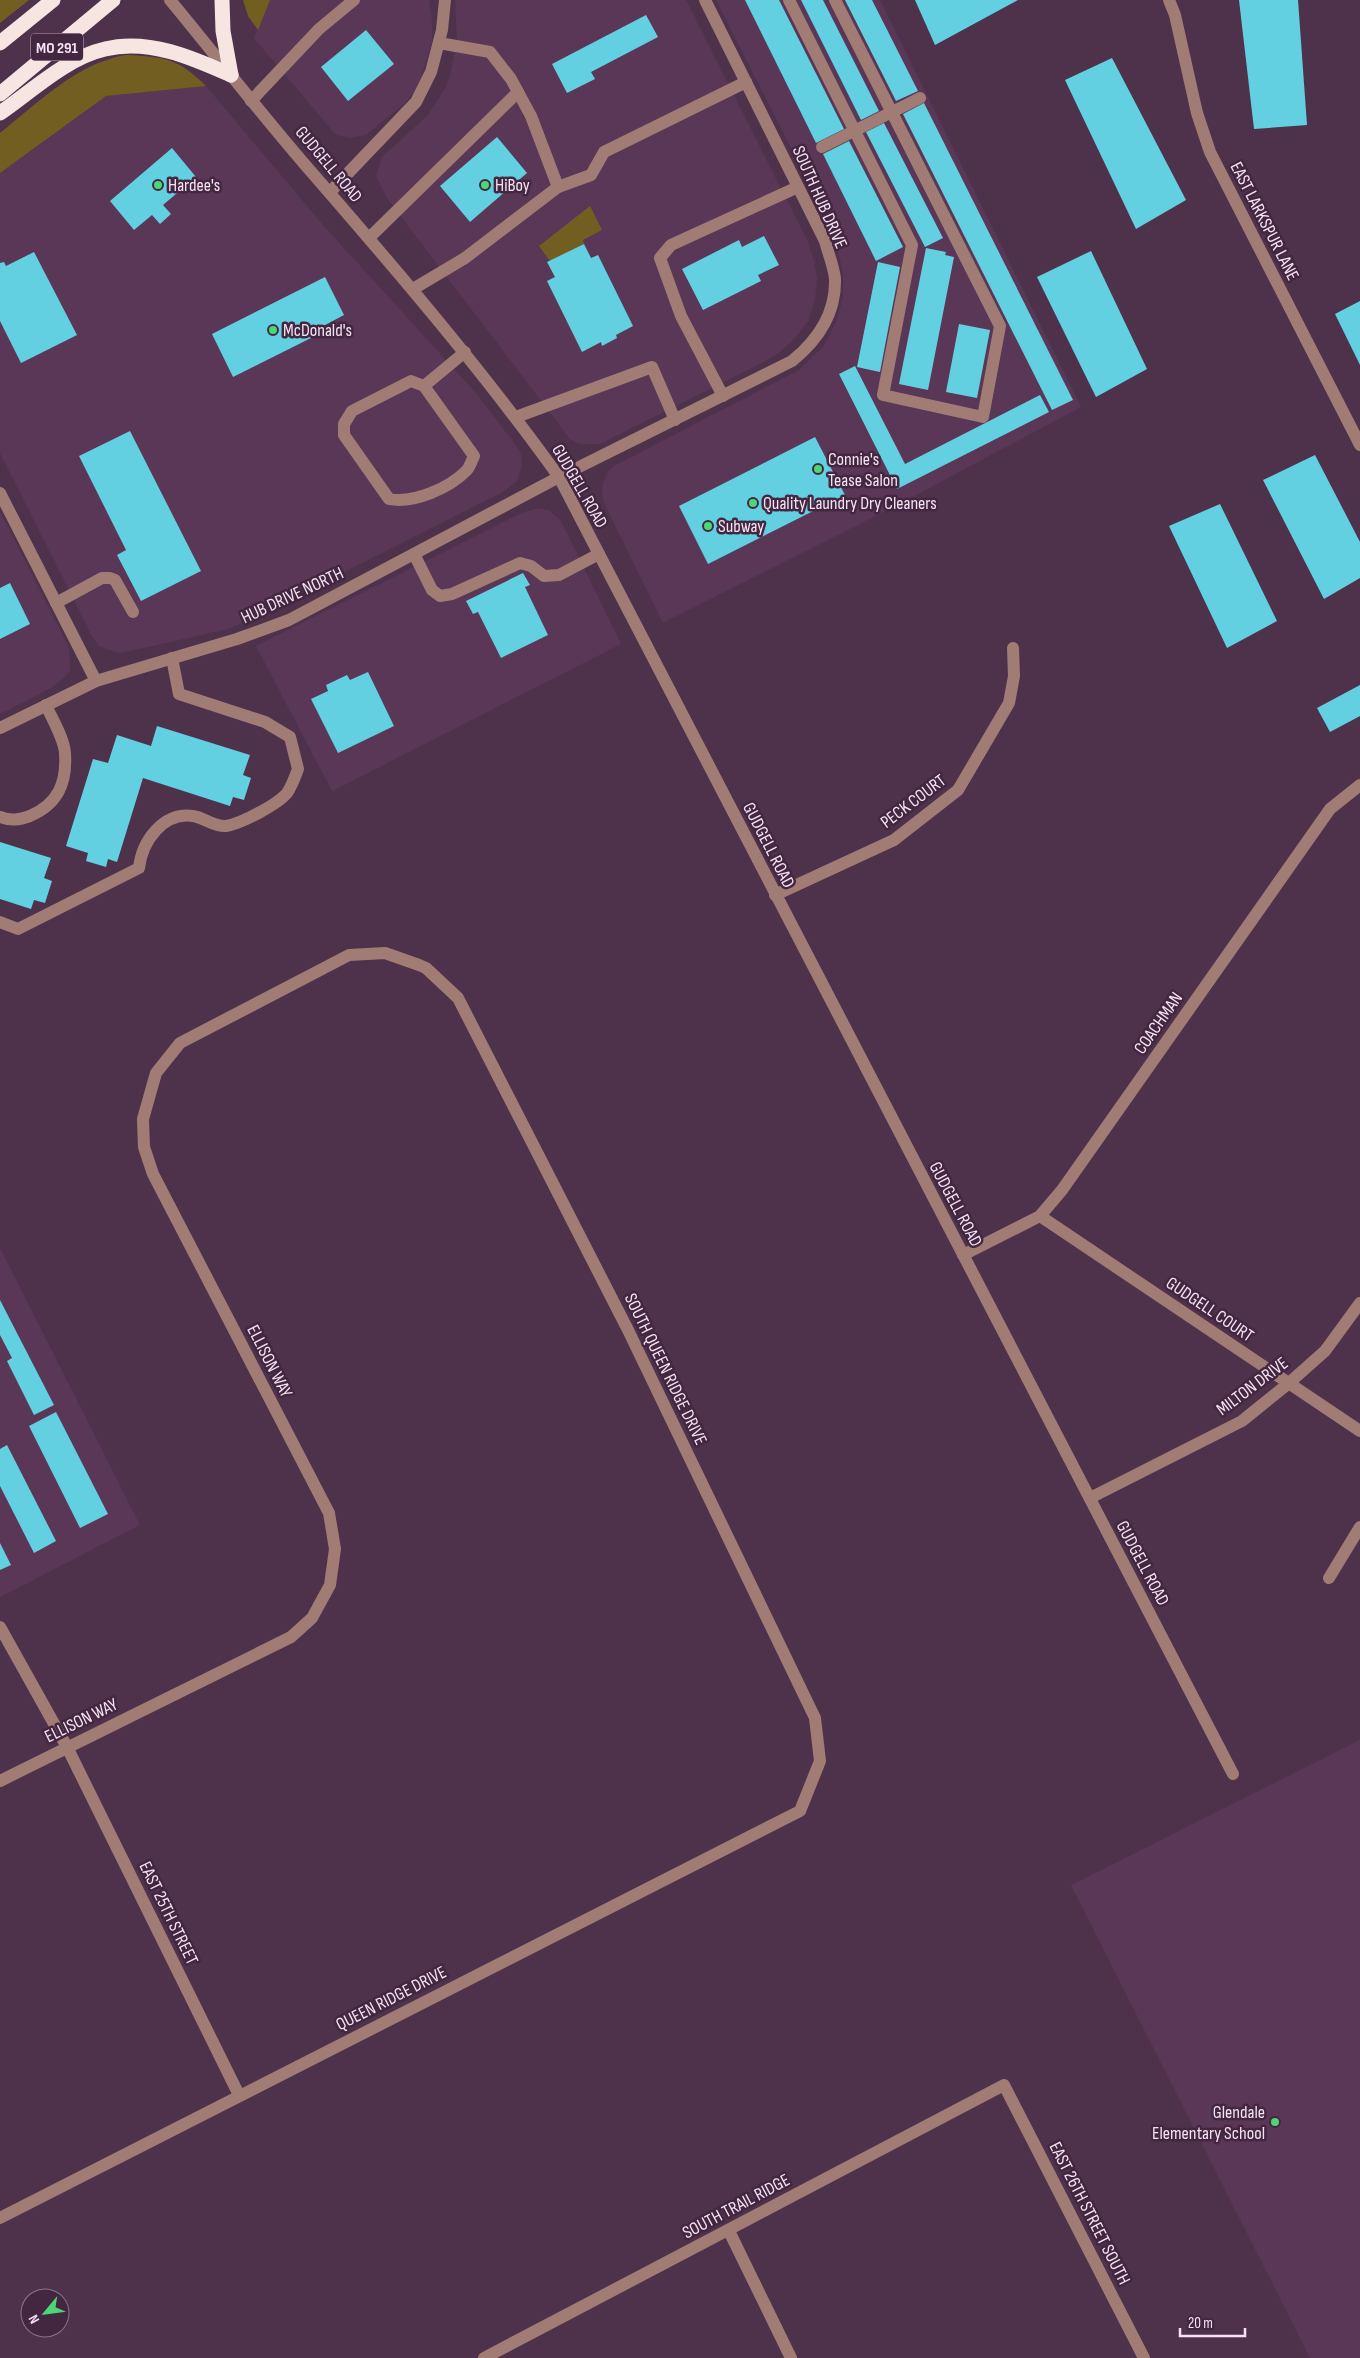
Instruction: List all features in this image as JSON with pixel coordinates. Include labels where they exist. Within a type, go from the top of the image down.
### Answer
[{"type":"highway","name":"MO 291","points":[[0,43],[53,0]]},
{"type":"highway","name":"MO 291","points":[[0,94],[113,0]]},
{"type":"highway","points":[[222,0],[223,31],[231,74]]},
{"type":"highway","points":[[0,113],[66,66],[105,49],[130,46],[151,48],[201,62],[231,74]]},
{"type":"street","name":"GUDGELL ROAD","points":[[170,0],[251,101],[465,352],[516,417],[559,477],[1234,1774]]},
{"type":"street","points":[[251,101],[319,28],[354,0]]},
{"type":"street","points":[[330,192],[416,102],[430,72],[439,43],[445,0]]},
{"type":"street","name":"SOUTH HUB DRIVE","points":[[559,477],[792,361],[809,348],[824,325],[832,307],[835,278],[825,241],[705,0]]},
{"type":"street","points":[[789,0],[912,245],[883,396],[984,417],[1000,326],[835,0]]},
{"type":"street","name":"EAST LARKSPUR LANE","points":[[1169,0],[1175,15],[1197,113],[1210,152],[1360,445]]},
{"type":"street","points":[[439,43],[490,52],[511,79],[531,116],[558,187]]},
{"type":"street","points":[[413,289],[465,258],[558,187],[591,175],[604,152],[746,82]]},
{"type":"street","points":[[369,238],[518,92]]},
{"type":"street","points":[[822,147],[920,98]]},
{"type":"street","points":[[722,396],[681,316],[660,258],[671,245],[798,187]]},
{"type":"street","points":[[424,386],[465,352]]},
{"type":"street","points":[[516,417],[652,367],[675,420]]},
{"type":"street","points":[[410,381],[424,386],[474,456],[468,468],[454,480],[422,495],[399,501],[389,499],[344,435],[344,424],[352,411],[410,381]]},
{"type":"street","name":"HUB DRIVE NORTH","points":[[0,728],[96,681],[237,640],[289,620],[559,477]]},
{"type":"street","points":[[0,493],[96,681]]},
{"type":"street","points":[[414,554],[432,590],[440,596],[452,594],[520,563],[531,566],[544,576],[559,575],[599,554]]},
{"type":"street","points":[[56,603],[102,578],[110,578],[115,580],[133,612]]},
{"type":"street","name":"PECK COURT","points":[[775,895],[894,840],[958,790],[1009,703],[1014,676],[1013,648]]},
{"type":"street","points":[[0,922],[18,929],[139,868],[143,853],[153,832],[165,821],[194,816],[211,823],[227,826],[267,808],[286,795],[298,769],[290,737],[265,722],[180,694],[172,658]]},
{"type":"street","points":[[0,817],[18,821],[46,809],[59,792],[65,770],[65,750],[46,705]]},
{"type":"street","name":"COACHMAN","points":[[963,1256],[1040,1216],[1074,1174],[1330,809],[1360,785]]},
{"type":"street","name":"ELLISON WAY","points":[[0,1781],[291,1637],[312,1618],[330,1585],[336,1549],[329,1513],[153,1174],[144,1147],[143,1119],[156,1073],[180,1043],[348,955],[384,953],[419,965]]},
{"type":"street","name":"SOUTH QUEEN RIDGE DRIVE","points":[[419,965],[426,968],[458,998],[628,1330],[815,1718],[820,1761],[800,1811]]},
{"type":"street","name":"GUDGELL COURT","points":[[1040,1216],[1360,1431]]},
{"type":"street","name":"MILTON DRIVE","points":[[1090,1498],[1242,1421],[1325,1351],[1360,1303]]},
{"type":"street","points":[[1328,1578],[1360,1527]]},
{"type":"street","name":"EAST 25TH STREET","points":[[0,1627],[67,1747],[239,2094]]},
{"type":"street","name":"QUEEN RIDGE DRIVE","points":[[0,2218],[239,2094],[800,1811]]},
{"type":"street","name":"SOUTH TRAIL RIDGE","points":[[484,2358],[1004,2085]]},
{"type":"street","name":"EAST 26TH STREET SOUTH","points":[[1004,2085],[1144,2358]]},
{"type":"street","points":[[728,2231],[791,2358]]},
{"type":"shaded area","points":[[0,0],[29,0],[0,23]]},
{"type":"shaded area","points":[[243,0],[270,0],[258,30],[248,16]]},
{"type":"shaded area","points":[[270,0],[429,0],[432,42],[421,78],[414,92],[405,103],[366,135],[349,138],[335,134],[254,38]]},
{"type":"shaded area","points":[[455,0],[686,0],[807,240],[814,260],[817,278],[815,300],[808,321],[796,337],[780,352],[762,363],[600,444],[579,444],[570,439],[387,198],[376,176],[382,157],[427,116],[445,89],[450,76],[457,38]]},
{"type":"shaded area","points":[[716,0],[880,0],[1081,407],[903,502],[663,623],[606,507],[602,496],[603,483],[608,472],[614,466],[799,370],[824,346],[836,322],[843,297],[843,272],[832,229]]},
{"type":"shaded area","points":[[126,55],[161,58],[179,64],[206,86],[106,96],[0,173],[0,133],[44,97],[75,75],[108,59]]},
{"type":"shaded area","points":[[206,86],[323,225],[475,392],[512,440],[521,454],[522,465],[517,481],[503,492],[245,622],[228,629],[121,653],[98,645],[91,634],[0,453],[0,173],[106,96]]},
{"type":"shaded area","points":[[590,206],[602,230],[583,240],[584,244],[550,261],[539,246]]},
{"type":"shaded area","points":[[538,508],[549,510],[561,521],[621,644],[332,791],[256,646],[517,515]]},
{"type":"shaded area","points":[[0,511],[69,648],[70,670],[65,677],[51,688],[0,714]]},
{"type":"shaded area","points":[[0,1248],[140,1525],[0,1597]]},
{"type":"shaded area","name":"Glendale Elementary School","points":[[1360,1740],[1360,2358],[1310,2358],[1071,1885]]},
{"type":"building","points":[[745,0],[779,0],[844,129],[816,143]]},
{"type":"building","points":[[801,0],[823,0],[879,111],[861,120]]},
{"type":"building","points":[[845,0],[872,0],[918,91],[896,101]]},
{"type":"building","points":[[915,0],[1018,0],[935,45]]},
{"type":"building","points":[[1239,0],[1298,0],[1307,125],[1254,129]]},
{"type":"building","points":[[646,15],[658,37],[591,72],[595,79],[567,93],[552,64]]},
{"type":"building","points":[[366,30],[394,64],[348,101],[321,67]]},
{"type":"building","points":[[1112,58],[1186,200],[1136,229],[1065,80]]},
{"type":"building","points":[[924,103],[1073,400],[1052,410],[903,114]]},
{"type":"building","points":[[884,123],[943,238],[925,247],[866,132]]},
{"type":"building","points":[[497,137],[527,173],[470,222],[440,186]]},
{"type":"building","points":[[849,141],[903,247],[876,261],[823,154]]},
{"type":"building","points":[[172,148],[196,177],[163,205],[171,214],[160,224],[152,215],[134,230],[110,201]]},
{"type":"building","points":[[764,236],[779,265],[758,275],[761,281],[703,310],[682,269],[739,240],[742,247]]},
{"type":"building","points":[[584,244],[591,258],[598,255],[633,326],[616,335],[617,338],[602,346],[601,342],[582,352],[547,281],[555,277],[547,262]]},
{"type":"building","points":[[926,248],[946,252],[945,255],[954,257],[928,390],[899,384]]},
{"type":"building","points":[[1091,251],[1147,369],[1096,397],[1037,277]]},
{"type":"building","points":[[34,252],[77,335],[21,363],[0,321],[0,263],[4,262],[6,266]]},
{"type":"building","points":[[878,262],[900,267],[880,372],[857,367]]},
{"type":"building","points":[[325,277],[344,315],[312,332],[315,336],[233,377],[212,334]]},
{"type":"building","points":[[1360,301],[1360,365],[1335,314]]},
{"type":"building","points":[[959,324],[990,330],[977,398],[946,392]]},
{"type":"building","points":[[855,366],[905,464],[1040,395],[1049,412],[897,489],[839,374]]},
{"type":"building","points":[[130,431],[201,571],[141,601],[117,555],[126,550],[79,456]]},
{"type":"building","points":[[815,437],[845,495],[708,564],[679,506]]},
{"type":"building","points":[[1315,455],[1360,542],[1360,578],[1324,599],[1263,480]]},
{"type":"building","points":[[1220,504],[1277,621],[1227,648],[1169,526]]},
{"type":"building","points":[[523,573],[530,585],[525,587],[548,635],[501,658],[478,612],[473,614],[466,601]]},
{"type":"building","points":[[10,583],[30,624],[0,639],[0,588]]},
{"type":"building","points":[[368,672],[394,726],[338,753],[311,699],[328,691],[326,685],[347,675],[350,680]]},
{"type":"building","points":[[1360,685],[1360,716],[1330,732],[1317,708]]},
{"type":"building","points":[[157,726],[250,755],[243,775],[251,778],[244,800],[233,797],[230,806],[143,778],[117,862],[108,859],[106,867],[86,861],[88,853],[66,846],[93,759],[108,763],[117,735],[151,746]]},
{"type":"building","points":[[0,842],[51,858],[44,878],[52,881],[45,903],[34,900],[31,909],[0,899]]},
{"type":"building","points":[[0,1300],[54,1405],[34,1415],[7,1361],[12,1358],[0,1335]]},
{"type":"building","points":[[56,1412],[108,1514],[80,1528],[29,1426]]},
{"type":"building","points":[[7,1445],[56,1541],[34,1553],[0,1486],[0,1449]]},
{"type":"building","points":[[0,1543],[11,1565],[0,1570]]},
{"type":"place","name":"Hardee's","points":[[158,185]]},
{"type":"place","name":"HiBoy","points":[[485,185]]},
{"type":"place","name":"McDonald's","points":[[273,330]]},
{"type":"place","name":"Connie's Tease Salon","points":[[818,469]]},
{"type":"place","name":"Quality Laundry Dry Cleaners","points":[[753,503]]},
{"type":"place","name":"Subway","points":[[708,526]]},
{"type":"place","name":"Glendale Elementary School","points":[[1275,2122]]}]
